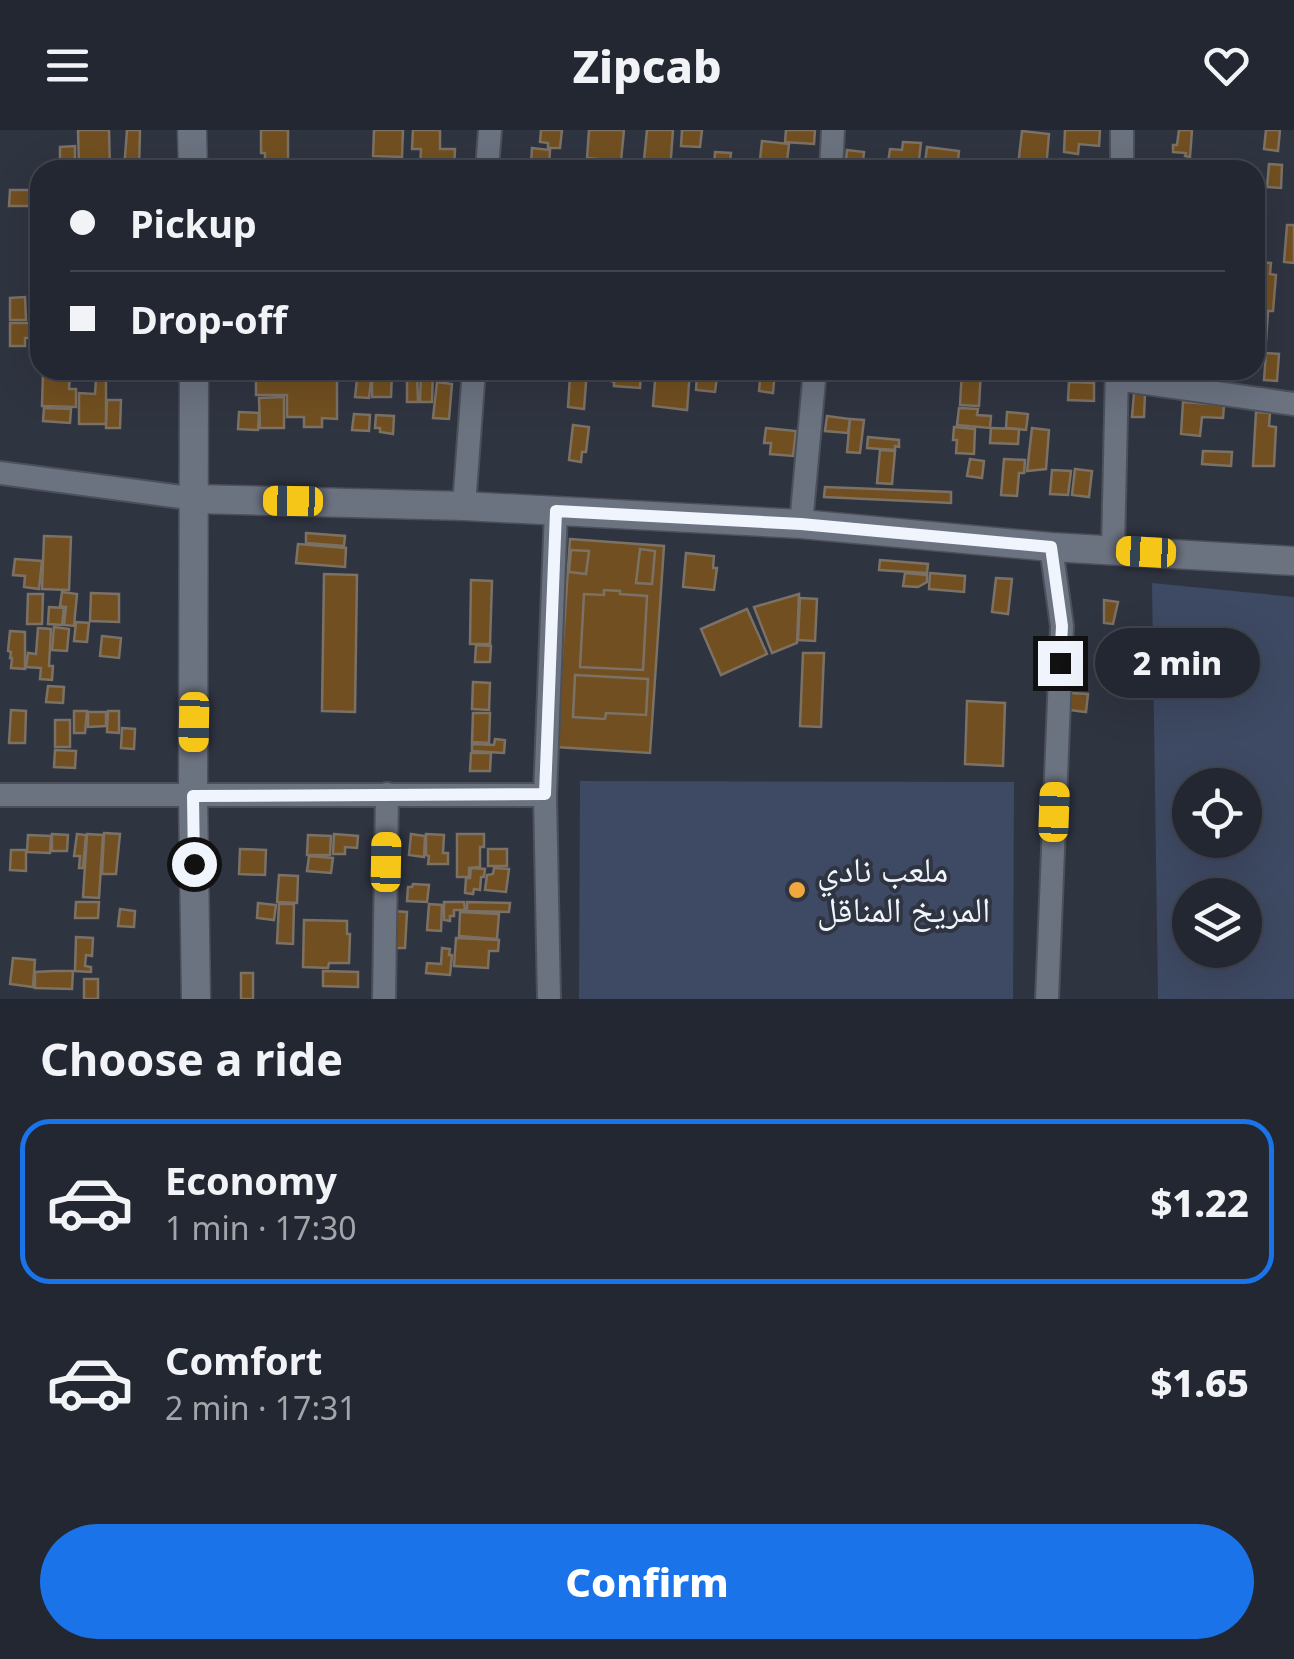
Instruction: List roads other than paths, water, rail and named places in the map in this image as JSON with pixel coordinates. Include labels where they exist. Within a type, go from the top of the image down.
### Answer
[{"type":"street","points":[[192,130],[192,160]]},
{"type":"street","points":[[488,160],[490,130]]},
{"type":"street","points":[[831,160],[833,130]]},
{"type":"street","points":[[1122,130],[1122,160]]},
{"type":"street","points":[[194,380],[196,999]]},
{"type":"street","points":[[464,506],[473,380]]},
{"type":"street","points":[[801,524],[814,380]]},
{"type":"street","points":[[1113,550],[1117,380]]},
{"type":"street","points":[[1152,380],[1294,404]]},
{"type":"street","points":[[0,473],[196,499],[464,506],[801,524],[1051,547],[1294,560]]},
{"type":"street","points":[[549,999],[545,794],[556,511]]},
{"type":"street","points":[[1046,999],[1062,626],[1051,547]]},
{"type":"street","points":[[384,999],[387,794]]},
{"type":"street","points":[[0,795],[545,794]]},
{"type":"place","name":"ملعب نادي المريخ المناقل","points":[[797,890]]}]
